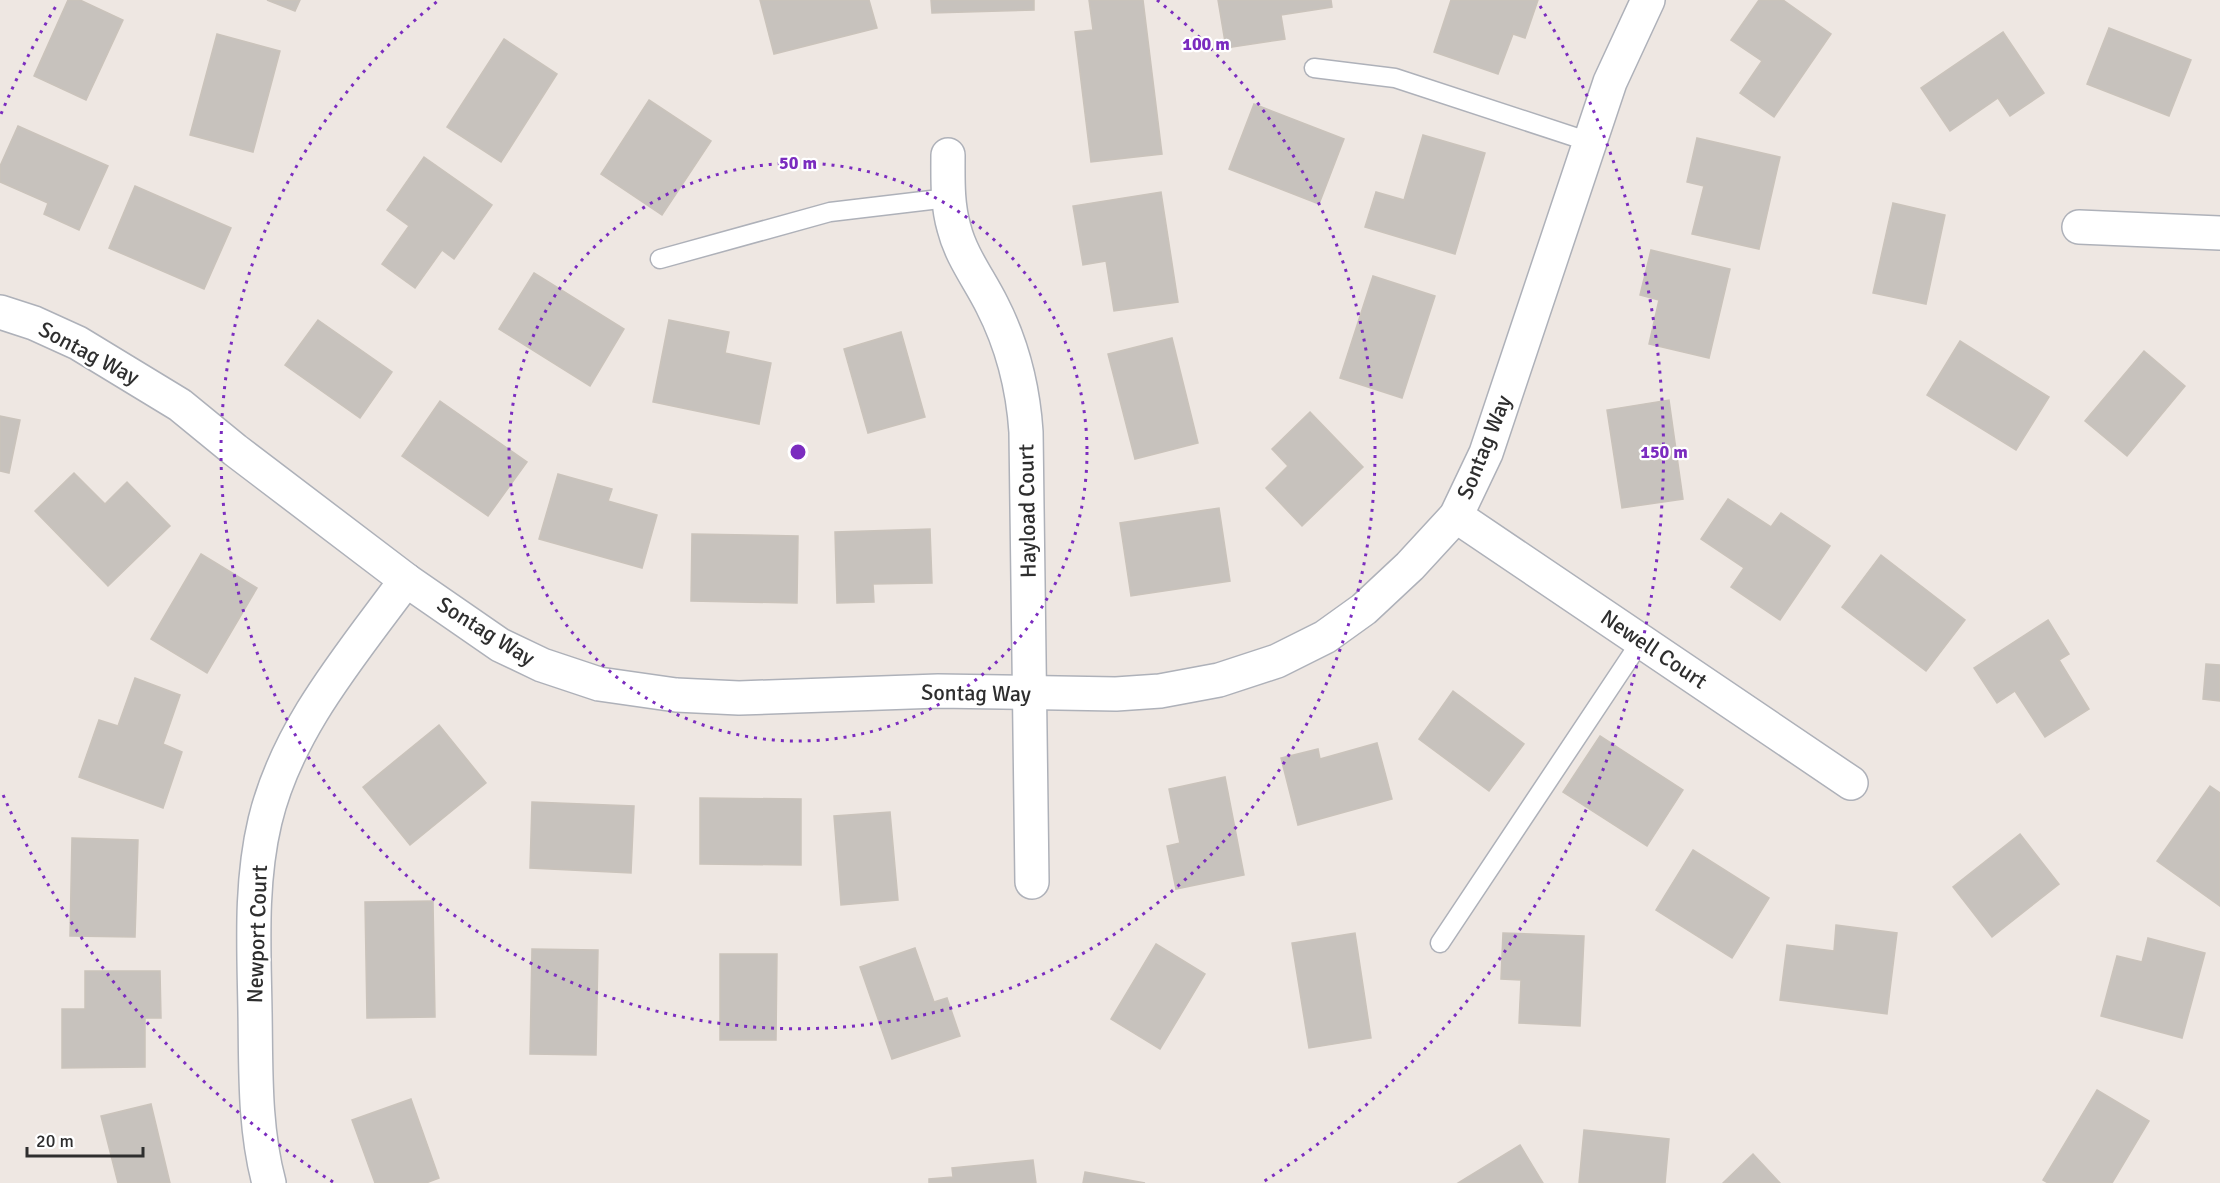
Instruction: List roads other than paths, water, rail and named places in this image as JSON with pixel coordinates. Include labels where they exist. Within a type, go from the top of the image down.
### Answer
[{"type":"street","name":"Sontag Way","points":[[0,312],[34,323],[78,343],[180,405],[235,450],[406,580],[510,650],[542,665],[599,684],[676,695],[739,698],[938,691],[1116,694],[1160,691],[1220,680],[1277,661],[1325,637],[1364,609],[1410,566],[1456,516],[1486,453],[1610,82],[1648,0]]},
{"type":"street","name":"Hayload Court","points":[[948,155],[948,198],[953,227],[964,257],[992,303],[1006,334],[1017,366],[1024,398],[1032,882]]},
{"type":"street","points":[[2079,227],[2220,233]]},
{"type":"street","name":"Newell Court","points":[[1456,516],[1851,783]]},
{"type":"street","name":"Newport Court","points":[[269,1183],[262,1155],[256,1106],[253,922],[256,872],[266,821],[283,770],[309,715],[406,580]]},
{"type":"lane","points":[[1314,68],[1395,78],[1590,142]]},
{"type":"lane","points":[[660,259],[830,212],[948,198]]},
{"type":"lane","points":[[1440,943],[1641,640]]}]
